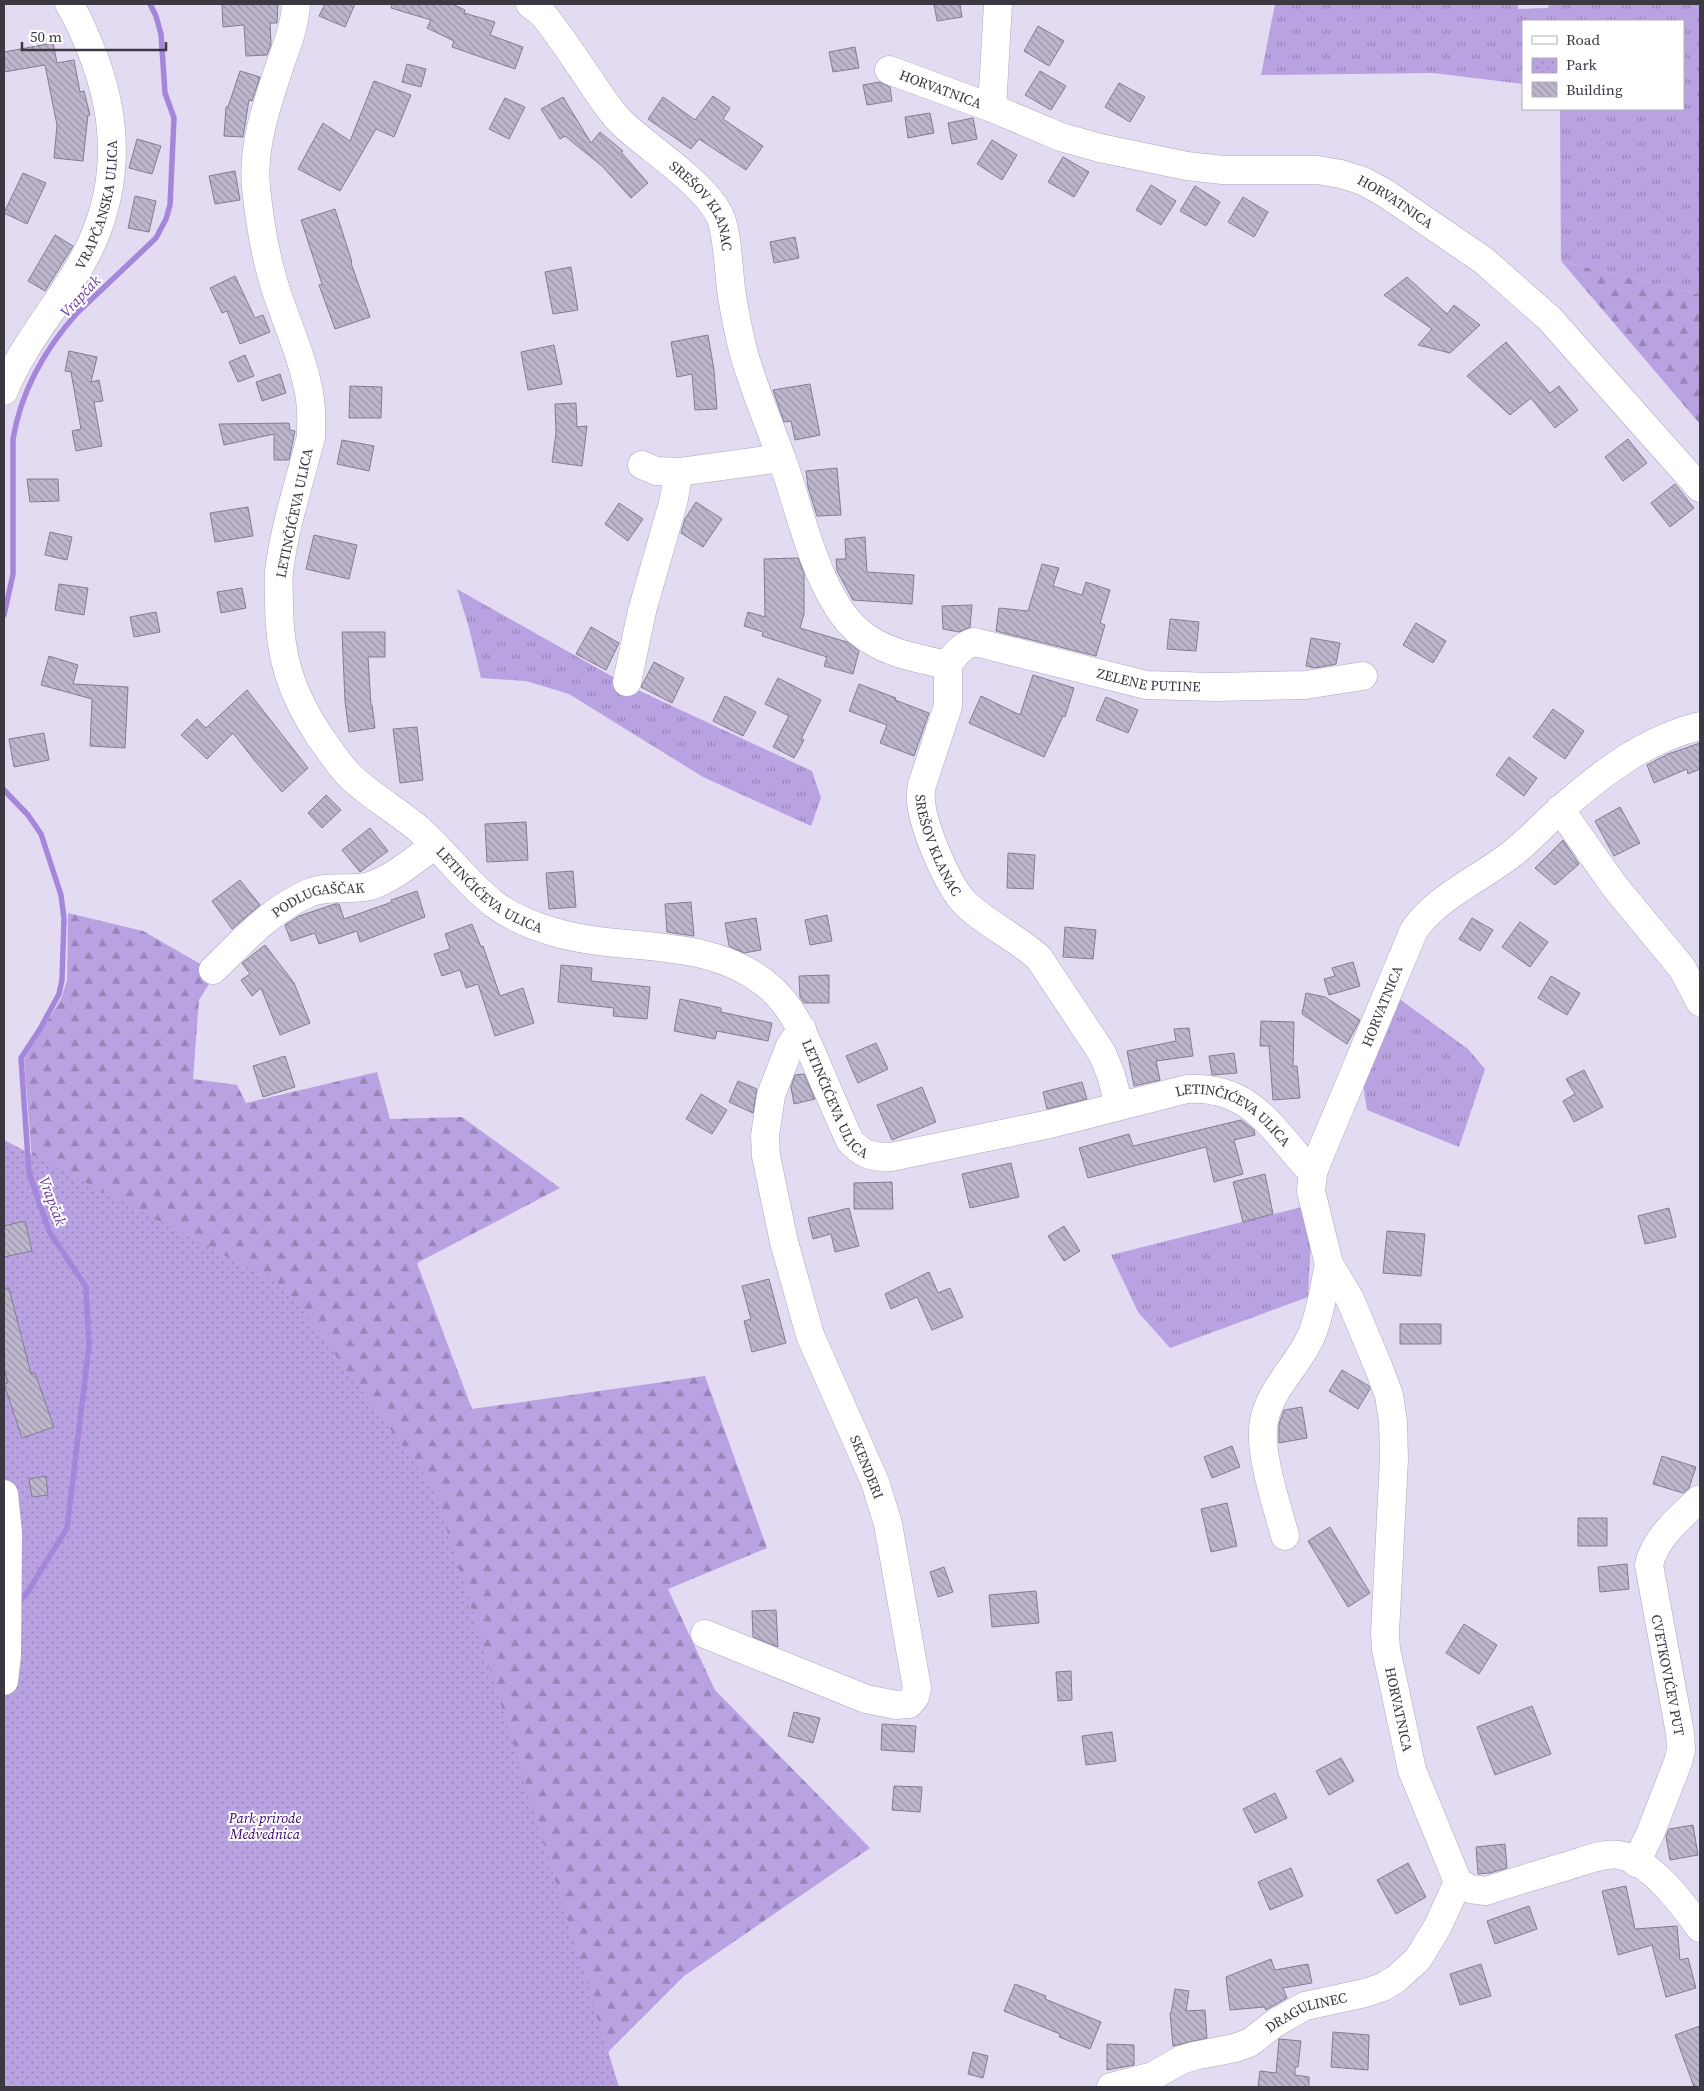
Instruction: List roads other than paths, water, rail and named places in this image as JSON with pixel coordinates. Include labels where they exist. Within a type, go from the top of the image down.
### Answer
[{"type":"street","name":"VRAPČANSKA ULICA","points":[[4,391],[12,371],[28,343],[75,275],[89,250],[101,223],[108,195],[113,164],[112,130],[107,96],[94,58],[70,4]]},
{"type":"street","name":"LETINČIĆEVA ULICA","points":[[296,4],[293,28],[268,102],[257,151],[256,185],[272,276],[300,358],[310,399],[312,418],[310,437],[279,573],[279,617],[282,652],[289,680],[306,716],[348,774],[419,829],[493,904],[518,919],[552,932],[580,939],[669,947],[722,960],[748,972],[766,984],[782,999],[802,1030],[850,1140],[860,1152],[876,1157],[891,1157],[1050,1124],[1187,1089],[1212,1090],[1243,1101],[1265,1118],[1313,1173]]},
{"type":"street","name":"SREŠOV KLANAC","points":[[530,4],[542,13],[604,102],[623,124],[661,155],[706,197],[719,214],[733,301],[749,372],[781,458],[818,568],[848,621],[858,632],[898,654],[948,665],[948,706],[922,785],[920,798],[925,822],[951,882],[963,901],[977,913],[1027,946],[1039,958],[1102,1053],[1111,1075],[1119,1106]]},
{"type":"street","name":"HORVATNICA","points":[[992,108],[998,4]]},
{"type":"street","name":"HORVATNICA","points":[[889,70],[992,108],[1061,137],[1147,159],[1223,170],[1317,170],[1341,174],[1363,181],[1385,193],[1483,260],[1549,318],[1700,488]]},
{"type":"street","points":[[642,465],[656,471],[679,472],[781,458]]},
{"type":"street","points":[[627,682],[642,611],[674,503],[679,472]]},
{"type":"street","name":"ZELENE PUTINE","points":[[948,665],[956,653],[968,643],[975,642],[1146,684],[1216,687],[1305,685],[1363,676]]},
{"type":"street","name":"HORVATNICA","points":[[1458,1882],[1412,1770],[1386,1649],[1385,1634],[1394,1459],[1393,1422],[1389,1394],[1350,1299],[1329,1264],[1311,1192],[1313,1173],[1414,930],[1424,916],[1440,902],[1476,880],[1514,853],[1560,809],[1632,753],[1658,739],[1700,726]]},
{"type":"street","points":[[1560,809],[1615,887],[1682,968],[1700,1002]]},
{"type":"street","name":"PODLUGAŠČAK","points":[[213,970],[262,922],[292,901],[310,892],[322,889],[356,888],[372,885],[387,878],[435,845]]},
{"type":"street","name":"SKENDERI","points":[[705,1634],[866,1699],[896,1705],[909,1704],[915,1698],[916,1688],[888,1524],[875,1482],[810,1335],[784,1242],[766,1156],[765,1136],[771,1095],[790,1046],[802,1030]]},
{"type":"street","name":"HORVATNICA","points":[[1285,1536],[1264,1453],[1262,1435],[1264,1420],[1269,1405],[1312,1335],[1329,1264]]},
{"type":"street","points":[[4,1494],[8,1533],[6,1668]]},
{"type":"street","name":"CVETKOVIĆEV PUT","points":[[1636,1862],[1650,1834],[1681,1750],[1680,1733],[1649,1565],[1651,1553],[1700,1499]]},
{"type":"street","points":[[1458,1882],[1470,1889],[1486,1890],[1604,1856],[1620,1855],[1636,1862],[1665,1884],[1680,1899],[1700,1928]]},
{"type":"street","name":"DRAGULINEC","points":[[1111,2087],[1153,2076],[1181,2060],[1250,2043],[1275,2023],[1305,2006],[1365,1993],[1383,1987],[1396,1979],[1418,1959],[1438,1926],[1458,1882]]},
{"type":"waterway","name":"Vrapčak","points":[[4,615],[13,574],[13,439],[28,388],[45,356],[65,327],[77,313],[156,238],[166,219],[170,205],[174,118],[165,93],[161,34],[156,16],[150,4]]},
{"type":"waterway","name":"Vrapčak","points":[[4,790],[28,815],[41,834],[61,895],[64,919],[62,980],[59,994],[40,1029],[21,1058],[29,1173],[49,1231],[86,1287],[89,1346],[67,1528],[27,1593],[17,1603]]},
{"type":"park label","name":"Park prirode Medvednica","points":[[265,1826]]}]
